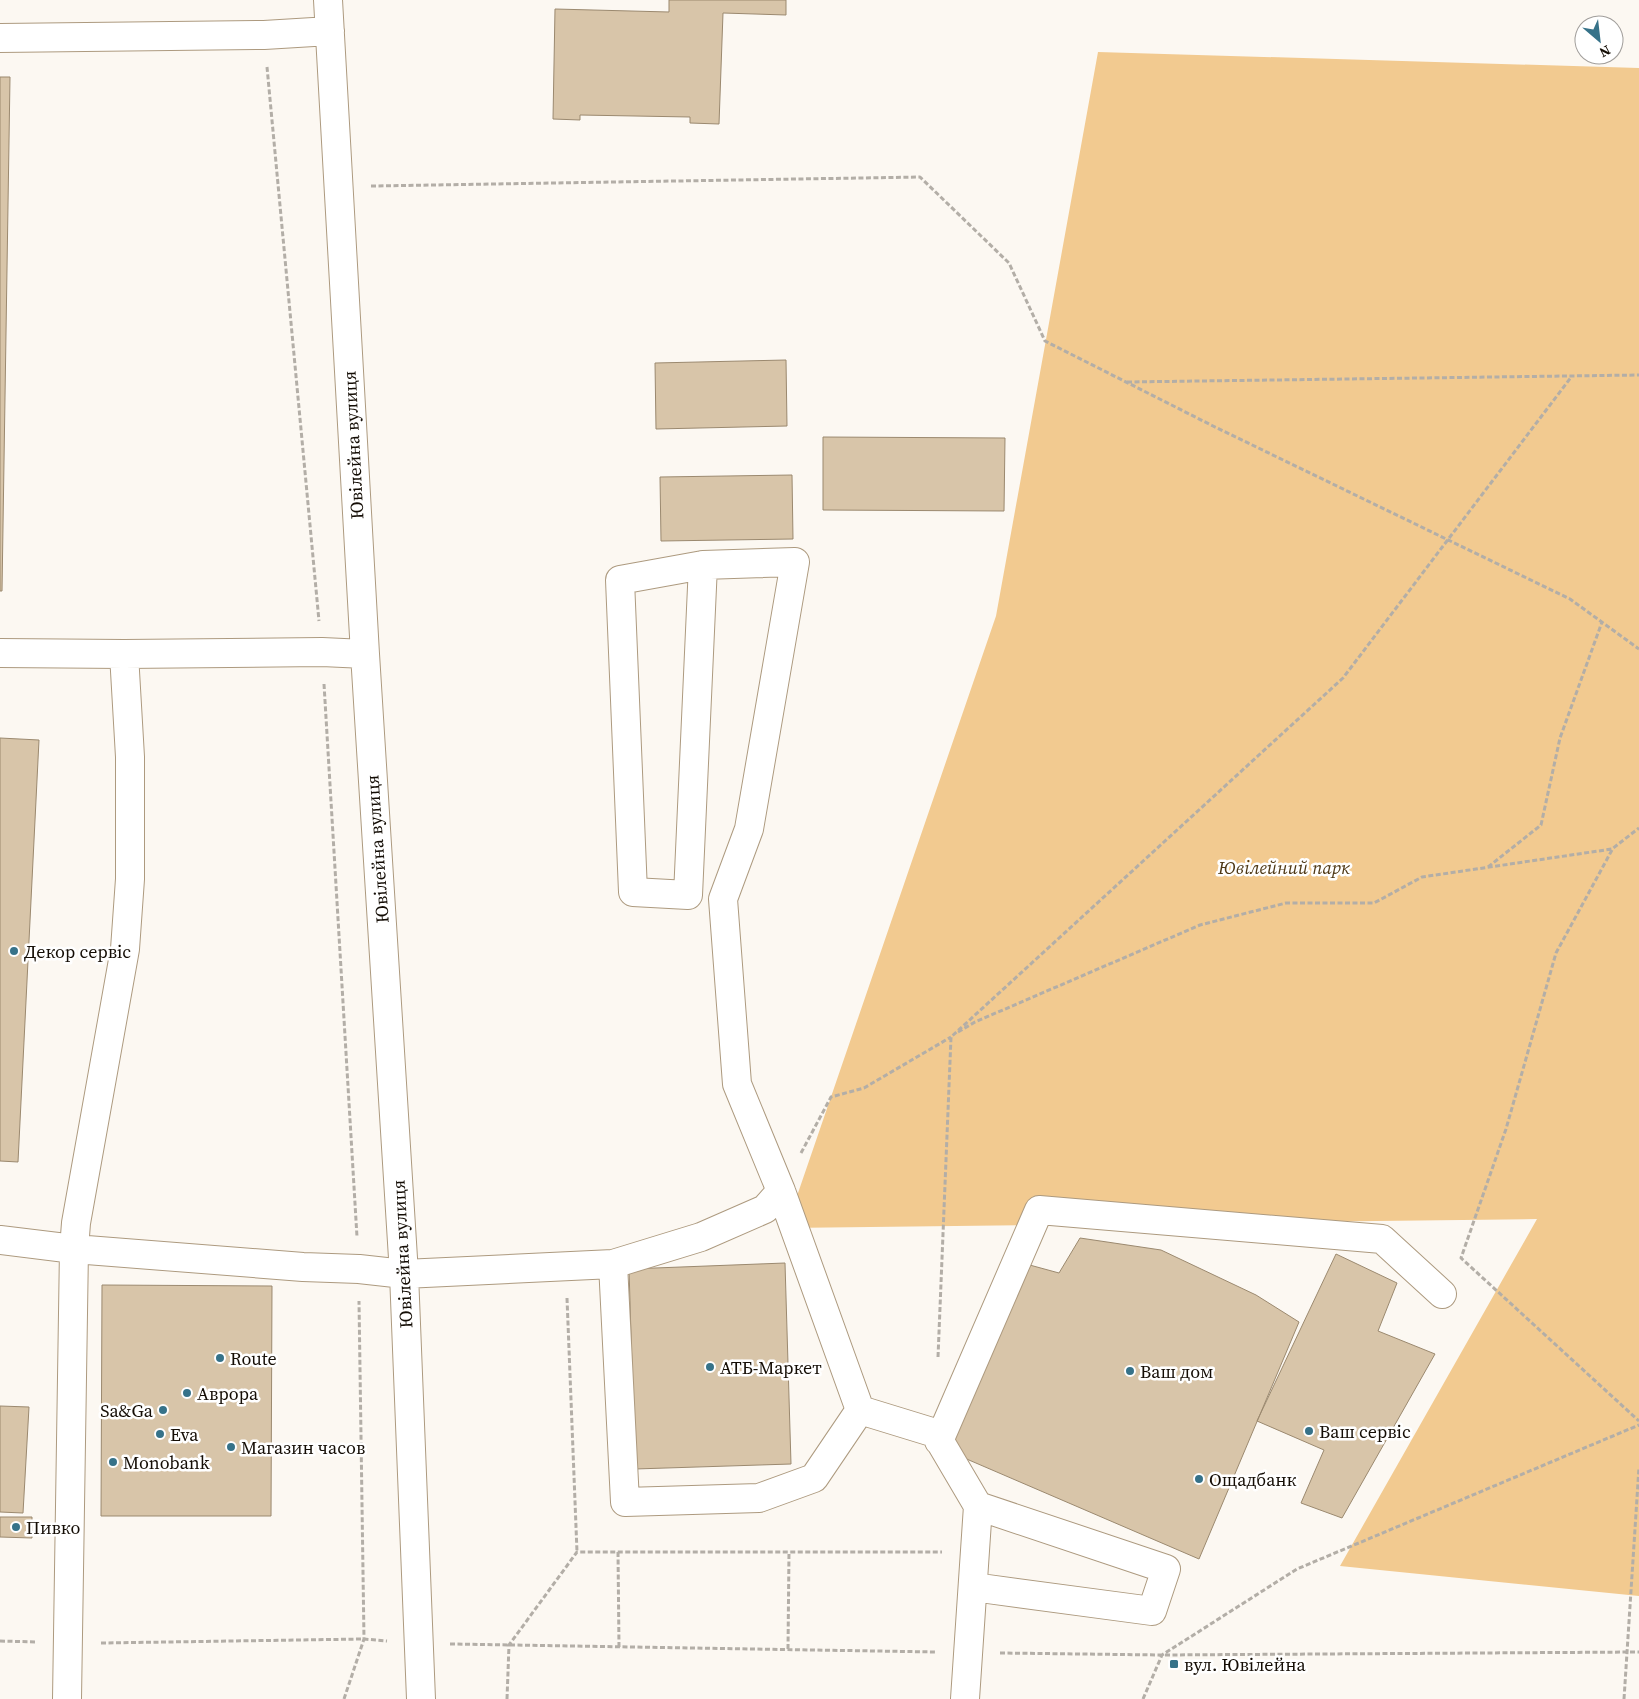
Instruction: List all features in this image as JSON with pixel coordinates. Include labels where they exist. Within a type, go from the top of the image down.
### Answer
[{"type":"street","name":"Ювілейна вулиця","points":[[328,0],[365,654],[404,1274],[421,1699]]},
{"type":"street","points":[[0,38],[264,35],[330,31]]},
{"type":"street","points":[[723,899],[633,892],[620,580],[703,565],[796,562],[749,829],[723,899],[737,1084],[781,1191],[860,1410]]},
{"type":"street","points":[[688,895],[703,565]]},
{"type":"street","points":[[0,653],[322,652],[365,654]]},
{"type":"street","points":[[67,1699],[74,1249],[76,1223],[125,949],[130,879],[130,757],[124,654]]},
{"type":"street","points":[[0,1240],[74,1249],[303,1267],[359,1269],[404,1274],[613,1264],[701,1237],[765,1209],[781,1191]]},
{"type":"street","points":[[939,1441],[1039,1210],[1382,1240],[1442,1294]]},
{"type":"street","points":[[613,1264],[625,1502],[759,1498],[814,1478],[860,1410]]},
{"type":"street","points":[[860,1410],[935,1433],[978,1506],[965,1699]]},
{"type":"street","points":[[972,1587],[1152,1610],[1166,1569],[978,1506]]},
{"type":"path","points":[[264,35],[322,652],[359,1269],[364,1638],[344,1699]]},
{"type":"path","points":[[339,186],[920,177],[1009,263],[1046,341],[1570,599],[1639,649]]},
{"type":"path","points":[[1126,382],[1639,375]]},
{"type":"path","points":[[938,1364],[952,1036],[1343,678],[1572,376]]},
{"type":"path","points":[[1488,867],[1541,825],[1560,738],[1602,622]]},
{"type":"path","points":[[1143,1699],[1162,1655],[1298,1569],[1639,1423],[1461,1258],[1506,1129],[1556,953],[1612,849],[1639,828]]},
{"type":"path","points":[[781,1191],[831,1096],[864,1088],[975,1022],[1200,925],[1286,903],[1374,903],[1422,877],[1612,849]]},
{"type":"path","points":[[507,1699],[509,1646],[577,1552],[565,1266]]},
{"type":"path","points":[[1624,1699],[1639,1467]]},
{"type":"path","points":[[577,1552],[975,1552]]},
{"type":"path","points":[[618,1552],[619,1647]]},
{"type":"path","points":[[788,1649],[789,1552]]},
{"type":"path","points":[[0,1641],[68,1643],[364,1638],[418,1644],[509,1646],[1162,1655],[1639,1652]]},
{"type":"green space","name":"Ювілейний парк","points":[[1098,52],[1639,68],[1639,1596],[1340,1566],[1537,1219],[786,1228],[996,616]]},
{"type":"building","points":[[669,0],[786,0],[786,15],[723,13],[719,124],[690,123],[690,117],[580,115],[580,120],[553,119],[555,9],[669,12]]},
{"type":"building","points":[[0,77],[10,77],[2,591],[0,591]]},
{"type":"building","points":[[786,360],[787,426],[656,429],[655,363]]},
{"type":"building","points":[[823,437],[1005,438],[1004,511],[823,510]]},
{"type":"building","points":[[792,475],[793,539],[661,541],[660,477]]},
{"type":"building","name":"Декор сервіс","points":[[0,738],[39,740],[18,1162],[0,1161]]},
{"type":"building","name":"Ваш дом","points":[[1080,1238],[1161,1250],[1256,1295],[1299,1322],[1199,1559],[948,1451],[1026,1264],[1059,1273]]},
{"type":"building","points":[[1336,1254],[1397,1283],[1378,1331],[1435,1354],[1342,1518],[1301,1503],[1324,1450],[1257,1421]]},
{"type":"building","name":"АТБ-Маркет","points":[[785,1263],[791,1464],[635,1469],[629,1269]]},
{"type":"building","name":"Аврора","points":[[102,1285],[272,1286],[271,1516],[101,1516]]},
{"type":"building","points":[[0,1406],[29,1407],[23,1513],[0,1512]]},
{"type":"building","name":"Пивко","points":[[0,1517],[32,1517],[32,1538],[0,1537]]},
{"type":"place","name":"Декор сервіс","points":[[14,951]]},
{"type":"place","name":"Route","points":[[220,1358]]},
{"type":"place","name":"АТБ-Маркет","points":[[710,1367]]},
{"type":"place","name":"Ваш дом","points":[[1130,1371]]},
{"type":"place","name":"Аврора","points":[[187,1393]]},
{"type":"place","name":"Sa&Ga","points":[[163,1410]]},
{"type":"place","name":"Ваш сервіс","points":[[1309,1431]]},
{"type":"place","name":"Eva","points":[[160,1434]]},
{"type":"place","name":"Магазин часов","points":[[231,1447]]},
{"type":"place","name":"Monobank","points":[[113,1462]]},
{"type":"place","name":"Ощадбанк","points":[[1199,1479]]},
{"type":"place","name":"Пивко","points":[[16,1527]]},
{"type":"place","name":"вул. Ювілейна","points":[[1174,1664]]}]
